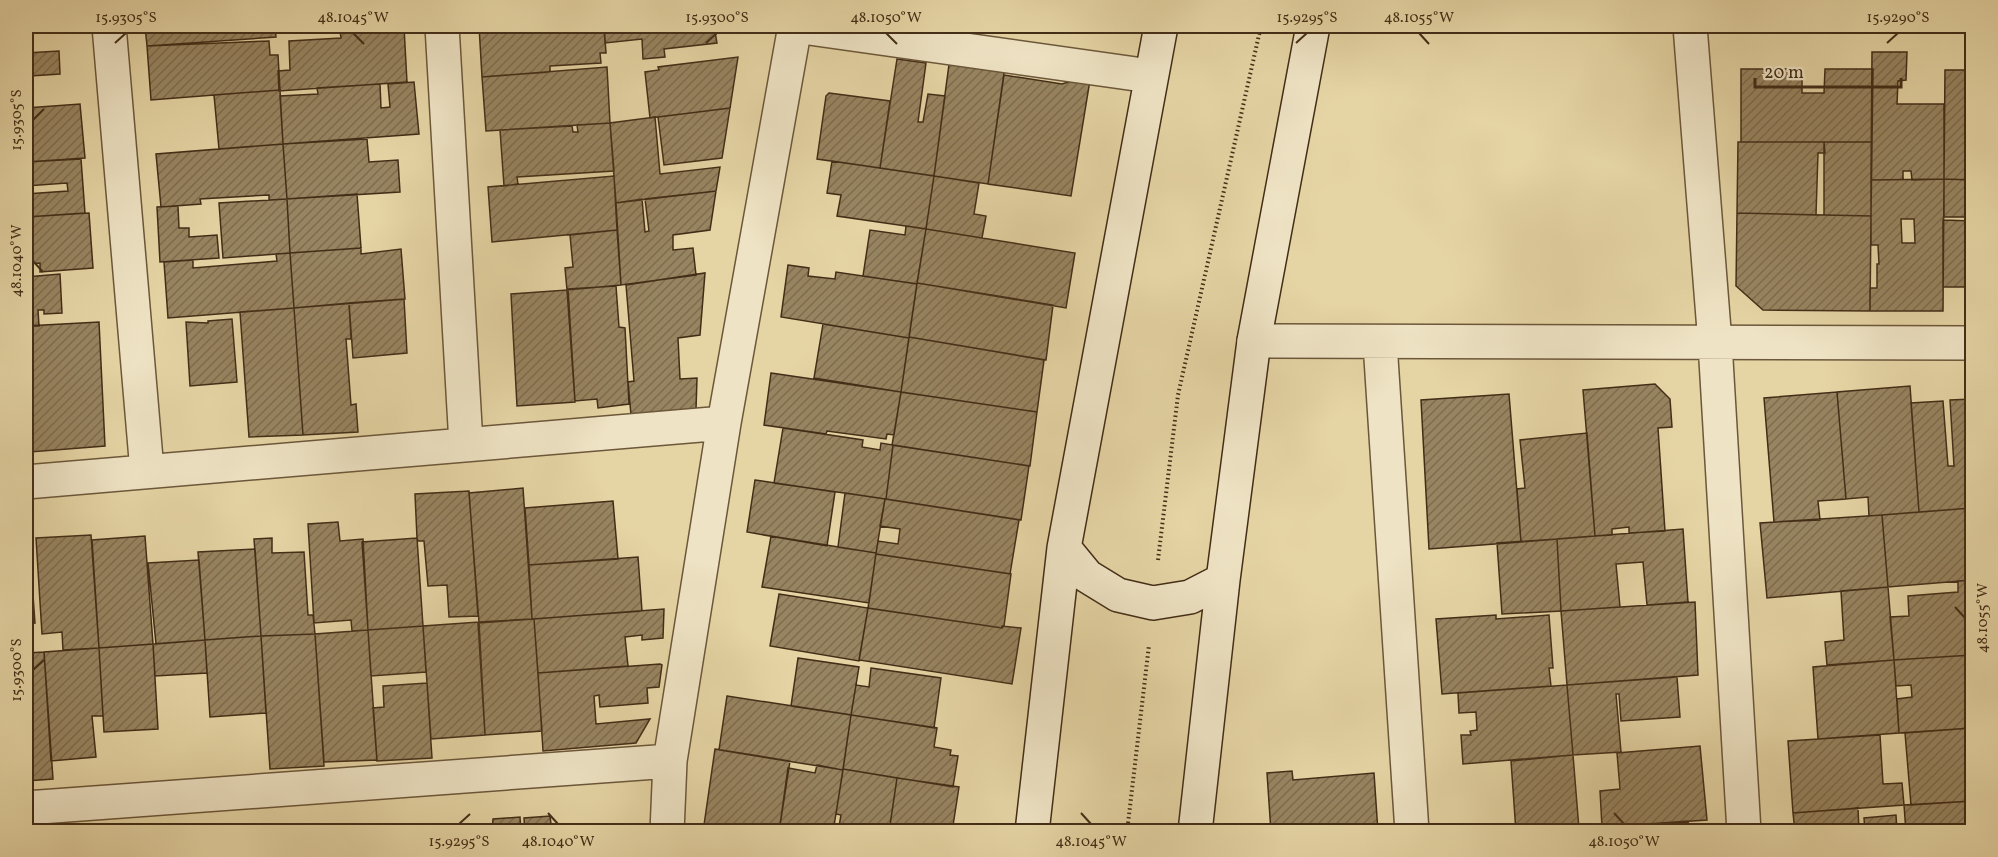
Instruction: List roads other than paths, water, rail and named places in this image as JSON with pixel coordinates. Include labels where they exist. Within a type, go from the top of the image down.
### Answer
[{"type":"street","points":[[109,26],[147,471]]},
{"type":"street","points":[[442,26],[466,444]]},
{"type":"street","points":[[667,831],[670,761],[723,423],[795,26],[1150,76]]},
{"type":"street","points":[[1032,831],[1064,548],[1161,26]]},
{"type":"street","points":[[1195,831],[1222,580],[1254,341],[1313,26]]},
{"type":"street","points":[[1690,26],[1715,343],[1744,831]]},
{"type":"street","points":[[1254,341],[1972,343]]},
{"type":"street","points":[[1380,343],[1412,831]]},
{"type":"street","points":[[26,482],[723,423]]},
{"type":"street","points":[[1064,548],[1086,576],[1118,595],[1153,603],[1190,597],[1222,580]]},
{"type":"street","points":[[26,808],[670,761]]}]
